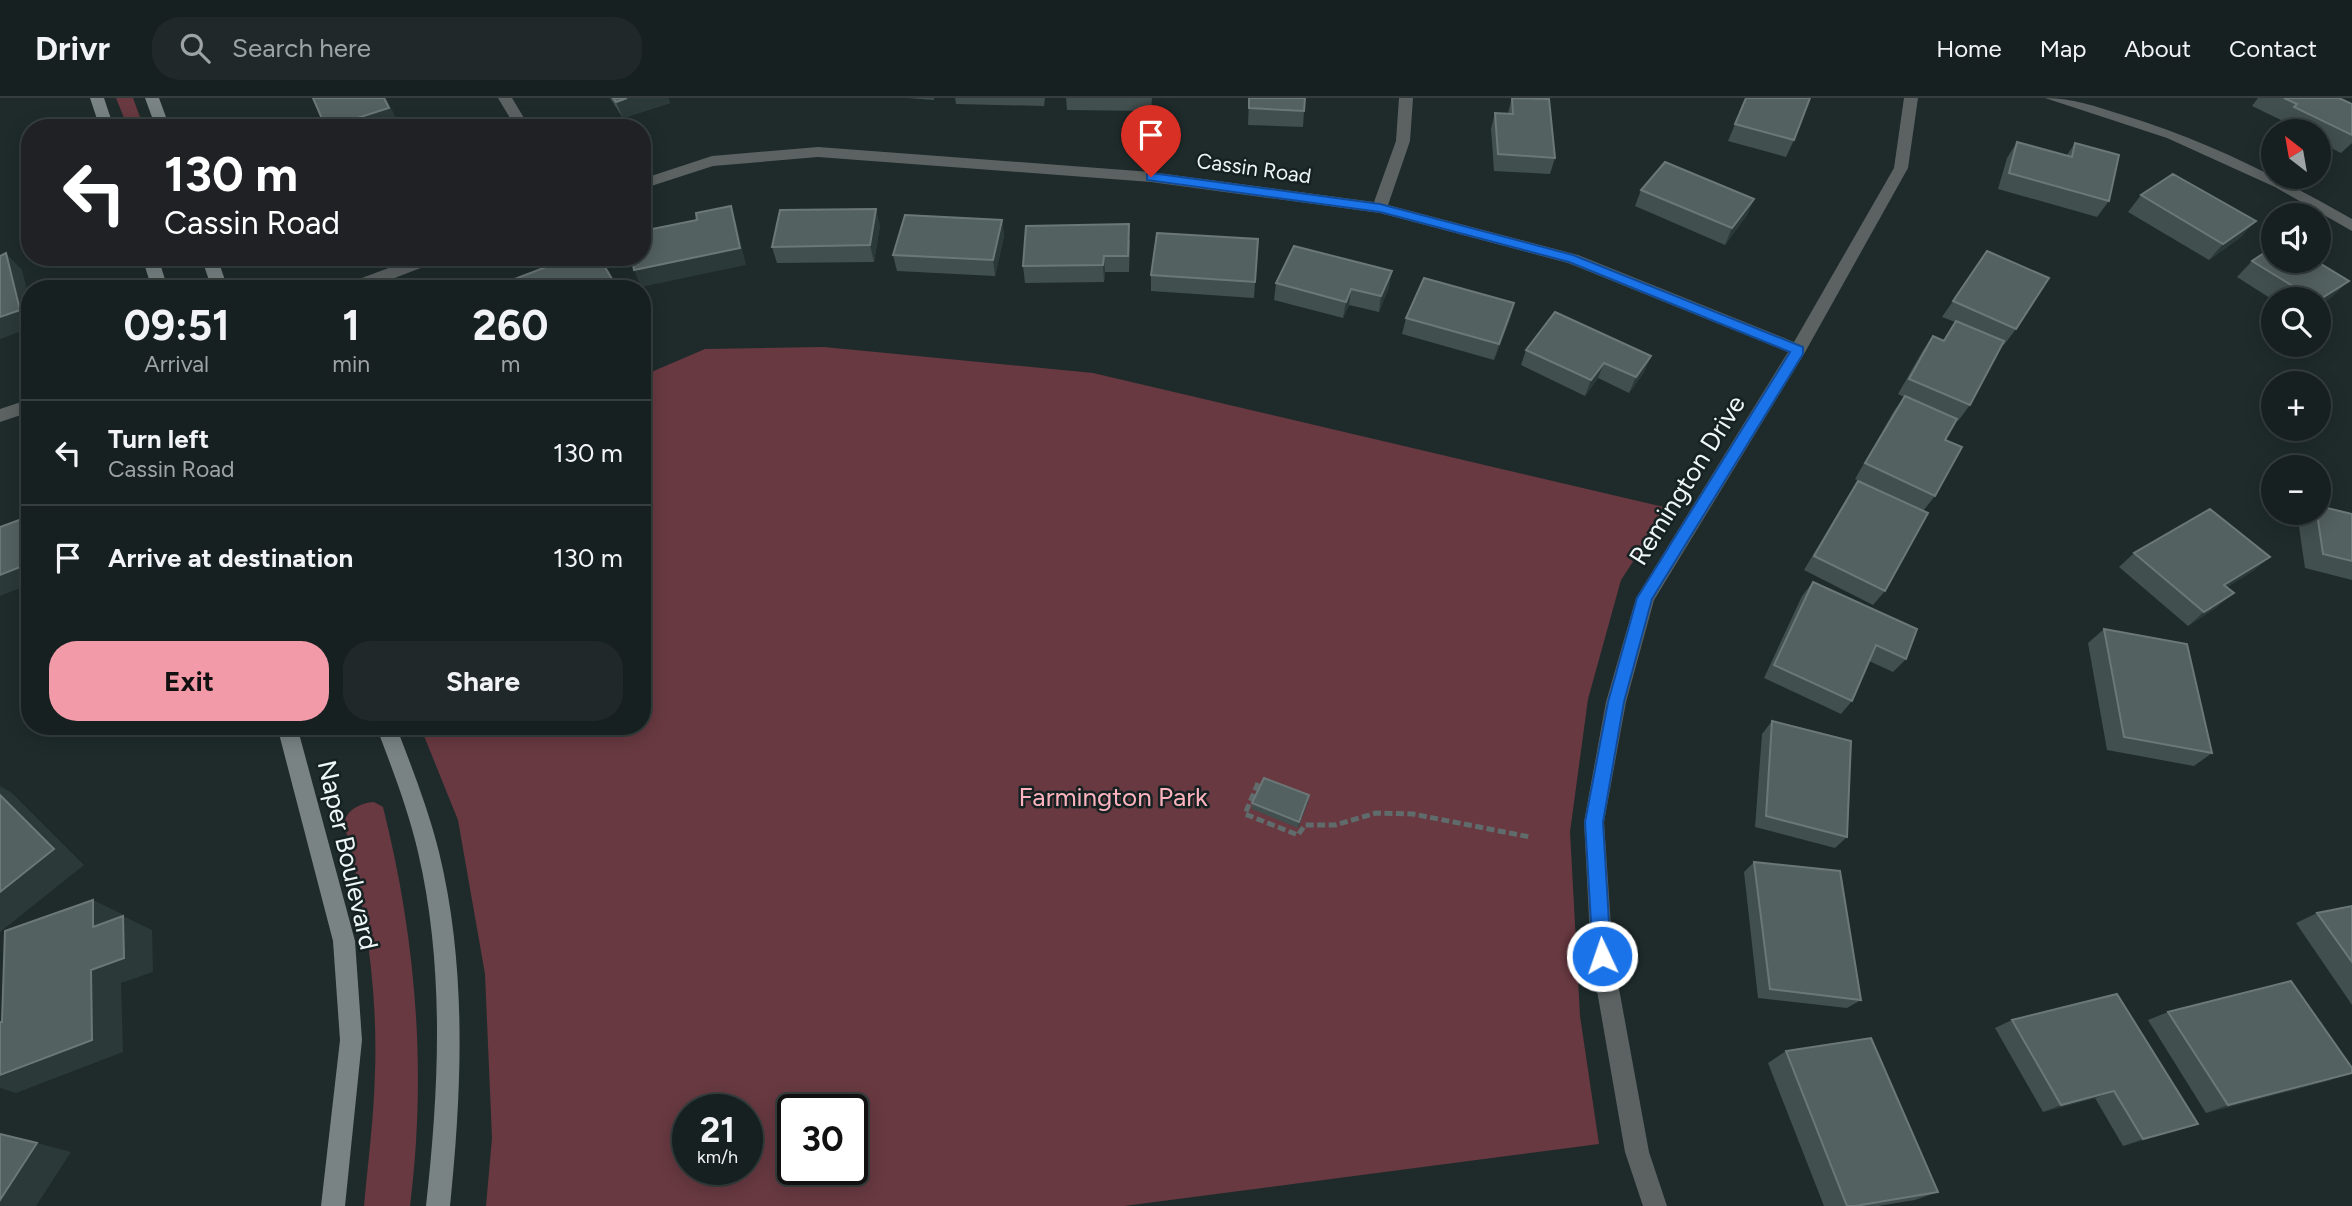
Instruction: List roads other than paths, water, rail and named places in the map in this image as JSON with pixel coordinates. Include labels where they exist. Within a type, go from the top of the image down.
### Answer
[{"type":"main road","points":[[97,98],[104,119]]},
{"type":"main road","points":[[152,98],[160,119]]},
{"type":"main road","name":"Naper Boulevard","points":[[289,735],[344,941],[351,1040],[333,1206]]},
{"type":"main road","points":[[389,735],[417,807],[438,903],[447,1006],[446,1140],[438,1206]]},
{"type":"street","points":[[505,98],[518,119]]},
{"type":"street","points":[[1380,208],[1403,141],[1406,98]]},
{"type":"street","name":"Remington Drive","points":[[1655,1206],[1637,1152],[1602,956],[1594,822],[1616,702],[1644,598],[1798,350],[1900,168],[1911,98]]},
{"type":"street","points":[[2052,98],[2172,135],[2280,184],[2352,226]]},
{"type":"street","name":"Cassin Road","points":[[651,181],[712,161],[818,152],[1151,177],[1380,208],[1573,259],[1798,350]]},
{"type":"street","points":[[373,280],[410,266]]},
{"type":"street","points":[[0,416],[21,408]]},
{"type":"park label","name":"Farmington Park","points":[[1113,797]]}]
